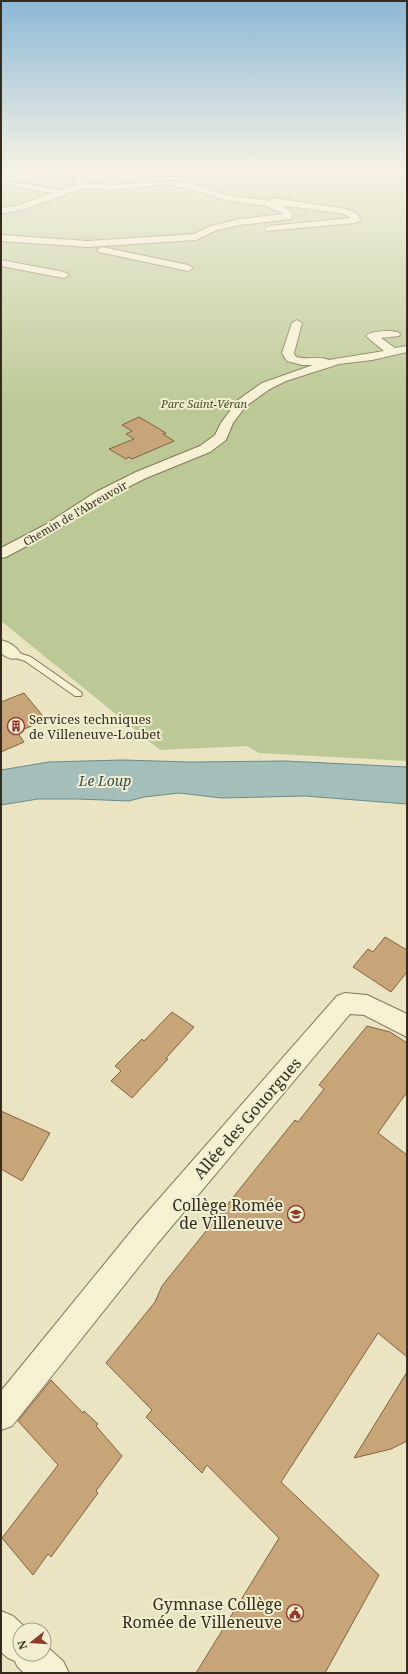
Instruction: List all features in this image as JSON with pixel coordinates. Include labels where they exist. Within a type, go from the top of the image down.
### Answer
[{"type":"street","points":[[99,249],[188,268]]},
{"type":"street","points":[[1,263],[64,275]]},
{"type":"street","points":[[297,322],[288,353],[291,359],[302,362],[319,363],[338,361],[407,350]]},
{"type":"street","points":[[394,353],[371,336],[395,334]]},
{"type":"street","name":"Chemin de l'Abreuvoir","points":[[1,554],[50,528],[101,495],[205,449],[221,437],[227,423],[242,403],[266,386],[282,379],[338,361]]},
{"type":"street","name":"Allée des Gouorgues","points":[[1,1415],[147,1234],[345,1003],[367,1005],[407,1026]]},
{"type":"street","points":[[1,1628],[12,1638]]},
{"type":"street","points":[[39,1662],[51,1673]]},
{"type":"lane","points":[[5,652],[28,659],[78,694]]},
{"type":"green space","name":"Parc Saint-Véran","points":[[1,249],[407,249],[407,761],[259,753],[247,746],[160,750],[1,621]]},
{"type":"water","name":"Le Loup","points":[[122,760],[190,762],[286,761],[407,767],[407,804],[305,796],[222,798],[179,793],[144,797],[129,801],[38,799],[1,805],[1,770],[49,762]]},
{"type":"building","points":[[139,417],[166,433],[163,434],[174,441],[132,459],[129,457],[126,459],[109,449],[134,439],[126,434],[132,431],[122,425]]},
{"type":"building","name":"Services techniques de Villeneuve-Loubet","points":[[24,693],[46,720],[17,732],[24,742],[1,752],[1,702]]},
{"type":"building","points":[[385,937],[407,950],[407,972],[391,992],[353,967],[368,949],[373,952]]},
{"type":"building","points":[[172,1012],[194,1027],[166,1058],[168,1059],[132,1098],[111,1081],[121,1071],[115,1066],[142,1039],[144,1041]]},
{"type":"building","points":[[367,1026],[390,1032],[407,1043],[407,1092],[378,1133],[407,1155],[407,1357],[378,1333],[281,1482],[379,1575],[325,1673],[196,1673],[279,1538],[207,1465],[202,1473],[146,1417],[152,1410],[106,1363],[155,1302],[162,1286],[295,1120],[298,1122],[324,1089],[319,1085]]},
{"type":"building","points":[[1,1111],[50,1133],[22,1181],[1,1169]]},
{"type":"building","points":[[407,1372],[407,1441],[391,1449],[354,1458]]},
{"type":"building","points":[[51,1380],[83,1413],[84,1411],[98,1424],[96,1426],[122,1456],[96,1491],[98,1493],[51,1557],[48,1554],[33,1575],[2,1538],[58,1465],[18,1421]]},
{"type":"place","name":"Services techniques de Villeneuve-Loubet","points":[[16,726]]},
{"type":"place","name":"Collège Romée de Villeneuve","points":[[296,1214]]},
{"type":"place","name":"Gymnase Collège Romée de Villeneuve","points":[[295,1613]]}]
